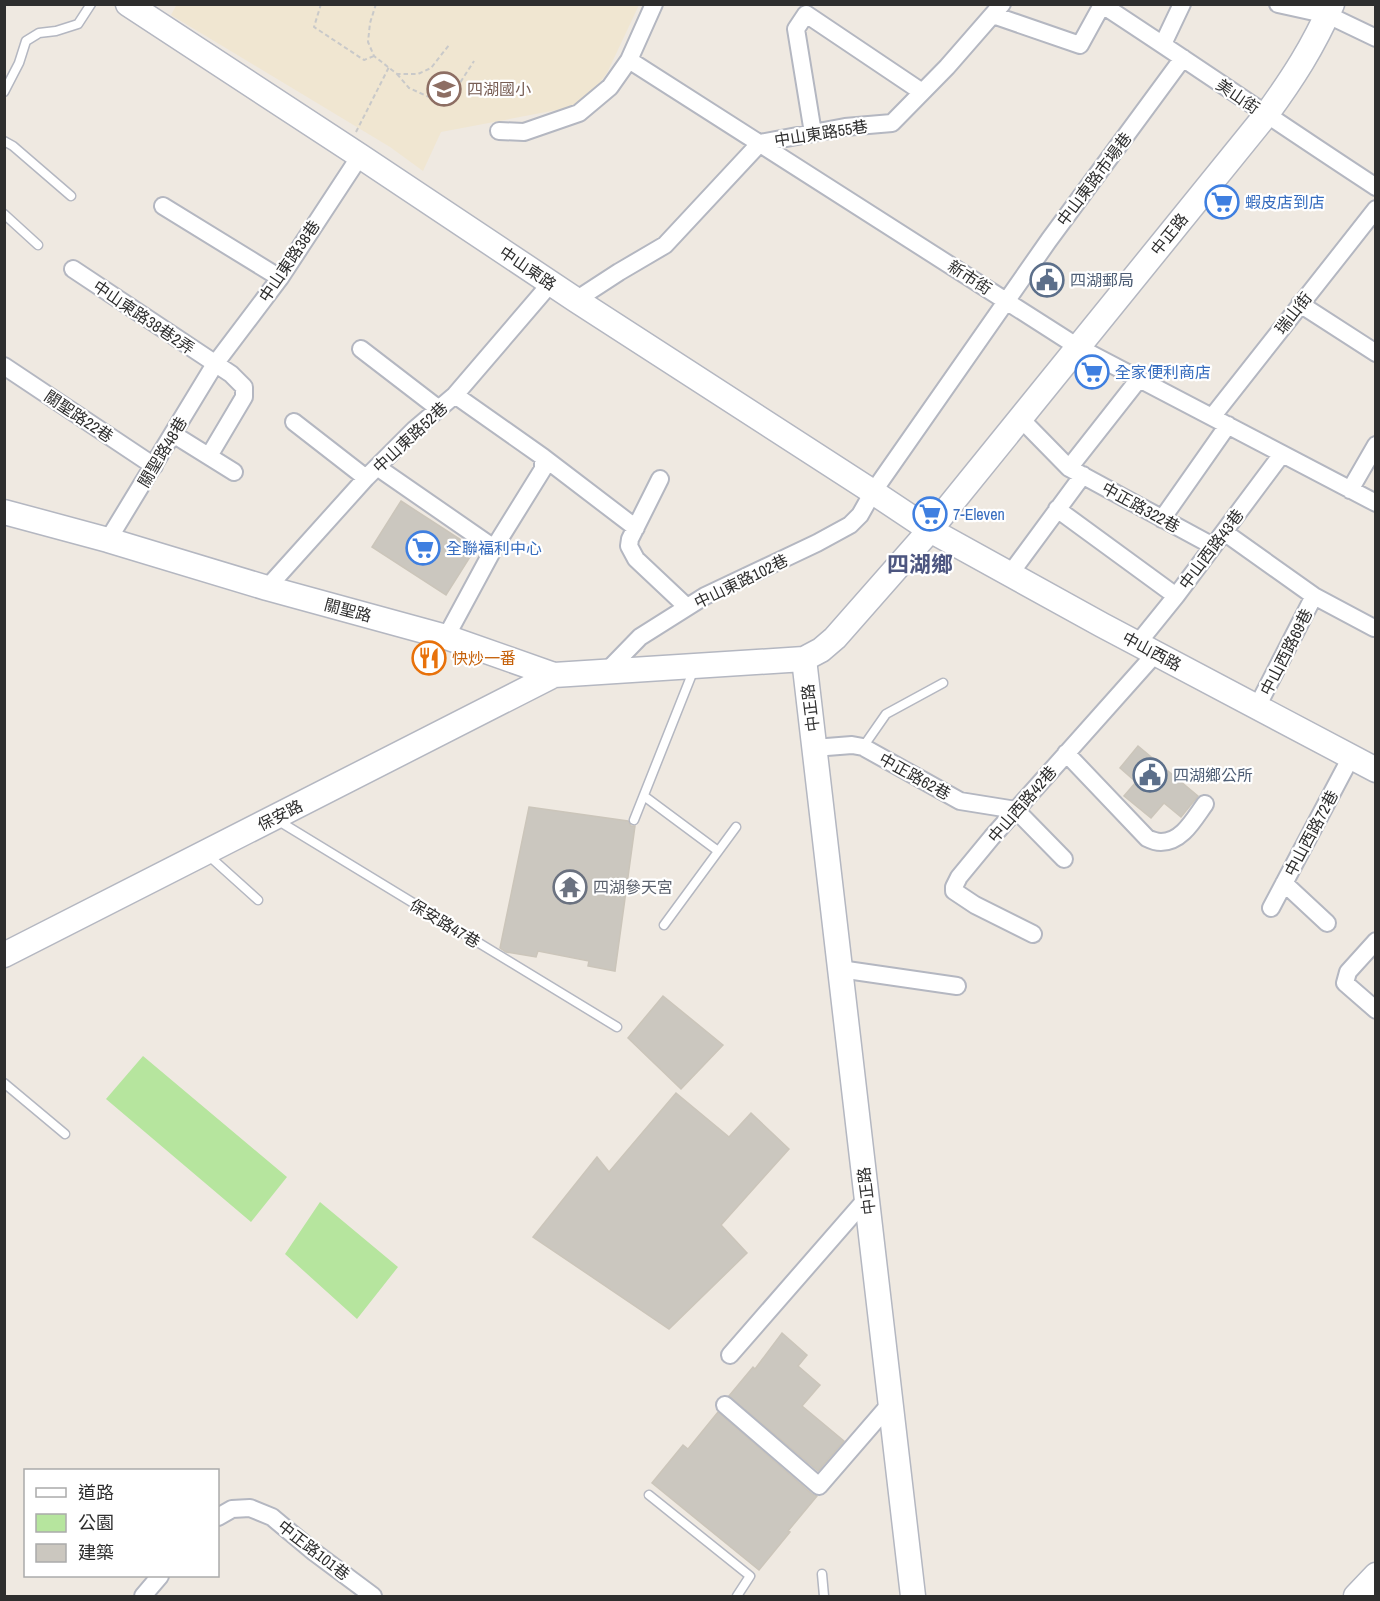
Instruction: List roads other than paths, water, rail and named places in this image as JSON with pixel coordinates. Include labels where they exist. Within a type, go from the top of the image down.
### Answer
[{"type":"main road","name":"中山東路","points":[[128,4],[153,12],[358,145],[551,284],[930,530]]},
{"type":"main road","name":"中正路","points":[[913,1596],[804,658],[821,650],[835,638],[930,530],[1266,115],[1296,73],[1330,10]]},
{"type":"main road","name":"關聖路","points":[[4,512],[446,637],[554,675],[804,658]]},
{"type":"main road","name":"中山西路","points":[[930,530],[1376,770]]},
{"type":"main road","name":"保安路","points":[[4,954],[554,675]]},
{"type":"main road","points":[[1356,1596],[1376,1575]]},
{"type":"street","points":[[499,131],[524,132],[579,113],[610,87],[629,60],[654,4]]},
{"type":"street","points":[[1163,44],[1182,4]]},
{"type":"street","points":[[1278,4],[1330,10],[1376,38]]},
{"type":"street","points":[[997,10],[1080,45],[1102,5]]},
{"type":"street","name":"美山街","points":[[1102,5],[1376,187]]},
{"type":"street","name":"中山東路55巷","points":[[576,300],[665,245],[760,143],[844,128],[892,123],[997,10]]},
{"type":"street","points":[[813,133],[796,29],[806,14],[922,92]]},
{"type":"street","name":"中山東路市場巷","points":[[873,492],[1049,240],[1183,58]]},
{"type":"street","name":"新市街","points":[[629,60],[1078,347],[1376,503]]},
{"type":"street","name":"中山東路38巷","points":[[215,364],[280,278],[358,145]]},
{"type":"street","points":[[163,206],[280,278]]},
{"type":"street","name":"瑞山街","points":[[1212,417],[1376,209]]},
{"type":"street","name":"中山東路38巷2弄","points":[[73,269],[231,374],[244,387],[244,397],[209,456]]},
{"type":"street","name":"中山東路52巷","points":[[267,588],[372,473],[415,429],[455,395],[551,284]]},
{"type":"street","points":[[1300,304],[1376,353]]},
{"type":"street","points":[[361,349],[439,409]]},
{"type":"street","name":"關聖路48巷","points":[[108,540],[215,364]]},
{"type":"street","name":"關聖路22巷","points":[[4,366],[154,466]]},
{"type":"street","points":[[1010,574],[1057,509],[1076,472],[1139,379]]},
{"type":"street","points":[[455,395],[636,528]]},
{"type":"street","name":"中正路322巷","points":[[1020,418],[1076,472],[1213,546]]},
{"type":"street","points":[[294,422],[494,549]]},
{"type":"street","points":[[1162,519],[1228,425]]},
{"type":"street","points":[[173,434],[234,472]]},
{"type":"street","points":[[1350,489],[1376,445]]},
{"type":"street","name":"中山西路43巷","points":[[1147,648],[1176,596],[1282,454]]},
{"type":"street","points":[[446,637],[494,549],[543,469],[543,458]]},
{"type":"street","points":[[660,478],[630,539],[629,546],[636,559],[687,608]]},
{"type":"street","name":"中山東路102巷","points":[[606,672],[640,637],[705,596],[842,531],[860,515],[873,492]]},
{"type":"street","points":[[1057,509],[1176,596]]},
{"type":"street","name":"中山西路69巷","points":[[1224,532],[1314,596],[1374,628]]},
{"type":"street","name":"中山西路69巷","points":[[1257,707],[1314,596]]},
{"type":"street","name":"中山西路42巷","points":[[1032,934],[960,896],[954,891],[954,887],[959,877],[1066,753],[1147,648]]},
{"type":"street","name":"中正路62巷","points":[[814,748],[852,745],[863,747],[960,801],[1016,810]]},
{"type":"street","points":[[1066,753],[1147,838],[1159,843],[1174,840],[1186,829],[1205,804]]},
{"type":"street","name":"中山西路72巷","points":[[1271,908],[1351,757]]},
{"type":"street","points":[[1016,810],[1064,860]]},
{"type":"street","points":[[1284,883],[1327,922]]},
{"type":"street","points":[[1376,941],[1348,972],[1345,983],[1376,1010]]},
{"type":"street","points":[[840,969],[957,986]]},
{"type":"street","points":[[730,1354],[867,1198]]},
{"type":"street","points":[[725,1405],[819,1486],[890,1404]]},
{"type":"street","name":"中正路101巷","points":[[219,1516],[232,1509],[250,1508],[272,1517],[373,1596]]},
{"type":"street","points":[[143,1596],[158,1577]]},
{"type":"lane","points":[[4,92],[20,63],[27,41],[39,33],[56,31],[78,24],[91,4]]},
{"type":"lane","points":[[4,141],[13,146],[71,196]]},
{"type":"lane","points":[[4,214],[38,245]]},
{"type":"lane","points":[[634,820],[695,666]]},
{"type":"lane","points":[[863,747],[886,714],[943,683]]},
{"type":"lane","points":[[644,796],[718,851]]},
{"type":"lane","name":"保安路47巷","points":[[274,818],[617,1027]]},
{"type":"lane","points":[[664,925],[736,827]]},
{"type":"lane","points":[[206,853],[258,900]]},
{"type":"lane","points":[[4,1083],[65,1134]]},
{"type":"lane","points":[[649,1495],[750,1576],[737,1596]]},
{"type":"lane","points":[[822,1574],[824,1596]]},
{"type":"place","name":"四湖國小","points":[[444,89]]},
{"type":"place","name":"蝦皮店到店","points":[[1222,202]]},
{"type":"place","name":"四湖郵局","points":[[1047,280]]},
{"type":"place","name":"全家便利商店","points":[[1092,372]]},
{"type":"place","name":"7-Eleven","points":[[930,514]]},
{"type":"place","name":"全聯福利中心","points":[[423,548]]},
{"type":"place","name":"快炒一番","points":[[429,658]]},
{"type":"place","name":"四湖鄉公所","points":[[1150,775]]},
{"type":"place","name":"四湖參天宮","points":[[570,887]]},
{"type":"district","name":"四湖鄉","points":[[920,564]]}]
